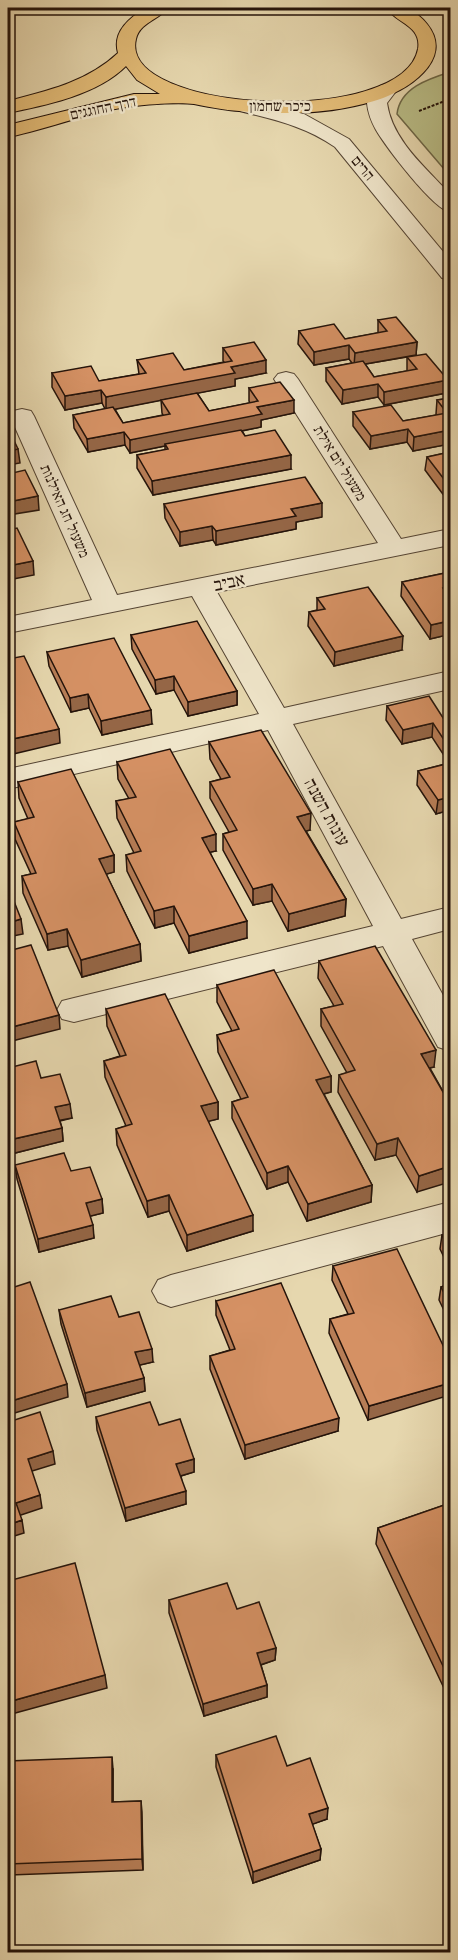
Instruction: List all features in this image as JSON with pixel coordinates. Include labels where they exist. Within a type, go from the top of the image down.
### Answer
[{"type":"highway","points":[[127,54],[126,40],[130,30],[159,8]]},
{"type":"highway","points":[[402,11],[446,25]]},
{"type":"highway","points":[[402,11],[424,28],[432,47],[425,66],[416,75]]},
{"type":"highway","name":"כיכר שחמון","points":[[127,54],[137,69],[148,78],[181,93],[247,107],[322,106],[346,102],[387,90],[416,75],[446,64]]},
{"type":"highway","name":"דרך החוגגים","points":[[8,107],[94,81],[109,72],[127,54]]},
{"type":"highway","name":"דרך החוגגים","points":[[8,131],[134,100],[201,99]]},
{"type":"street","points":[[387,90],[377,103],[379,119],[394,142],[450,206]]},
{"type":"street","name":"הרים","points":[[247,107],[296,117],[327,132],[342,143],[450,273]]},
{"type":"street","name":"משעול יום אילת","points":[[286,379],[394,548]]},
{"type":"street","name":"משעול חג האילנות","points":[[22,416],[108,606]]},
{"type":"street","name":"אביב","points":[[8,625],[450,537]]},
{"type":"street","name":"עונות השנה","points":[[201,588],[275,717],[450,1038]]},
{"type":"street","points":[[8,779],[275,717],[450,680]]},
{"type":"street","points":[[74,1010],[450,918]]},
{"type":"street","points":[[171,1291],[450,1217]]},
{"type":"green space","points":[[450,72],[450,176],[397,114],[403,97],[409,91],[424,82]]},
{"type":"building","points":[[396,317],[417,342],[355,353],[349,345],[314,352],[299,331],[334,324],[345,339],[387,331],[378,320]]},
{"type":"building","points":[[254,342],[266,360],[231,367],[235,373],[106,397],[101,390],[65,396],[52,373],[91,366],[99,381],[146,373],[137,360],[173,353],[184,370],[232,361],[223,348]]},
{"type":"building","points":[[426,354],[448,380],[384,392],[378,384],[343,390],[326,368],[363,361],[374,377],[417,369],[407,357]]},
{"type":"building","points":[[280,382],[294,400],[257,407],[262,414],[130,440],[124,432],[87,439],[73,415],[113,407],[123,423],[170,414],[161,400],[197,393],[209,411],[258,401],[249,388]]},
{"type":"building","points":[[450,398],[450,430],[414,437],[408,429],[371,436],[353,412],[391,405],[403,421],[447,413],[437,400]]},
{"type":"building","points":[[8,428],[18,449],[8,451]]},
{"type":"building","points":[[241,430],[245,436],[275,430],[291,455],[152,481],[137,455],[168,449],[165,444]]},
{"type":"building","points":[[450,452],[450,487],[427,457]]},
{"type":"building","points":[[25,470],[38,496],[8,502],[8,474]]},
{"type":"building","points":[[305,477],[322,503],[291,509],[296,516],[216,531],[212,526],[180,532],[164,504]]},
{"type":"building","points":[[17,528],[33,561],[8,566],[8,530]]},
{"type":"building","points":[[450,572],[450,587],[443,588],[450,599],[450,624],[449,621],[431,625],[402,582]]},
{"type":"building","points":[[368,587],[403,636],[335,652],[309,612],[325,609],[317,598]]},
{"type":"building","points":[[197,621],[237,691],[188,702],[174,676],[155,680],[131,635]]},
{"type":"building","points":[[114,638],[151,710],[101,721],[88,694],[70,698],[47,652]]},
{"type":"building","points":[[24,656],[59,729],[8,740],[8,659]]},
{"type":"building","points":[[429,696],[447,724],[450,723],[450,749],[433,723],[403,730],[387,706]]},
{"type":"building","points":[[261,730],[311,813],[297,817],[346,899],[289,914],[272,884],[253,889],[223,834],[237,830],[210,782],[230,777],[209,742]]},
{"type":"building","points":[[170,749],[216,834],[202,838],[247,921],[189,936],[174,906],[154,911],[126,855],[141,851],[116,801],[136,797],[117,762]]},
{"type":"building","points":[[450,763],[450,797],[438,800],[418,771]]},
{"type":"building","points":[[71,769],[114,855],[99,859],[140,944],[81,960],[67,929],[47,934],[22,876],[36,873],[14,822],[34,817],[18,782]]},
{"type":"building","points":[[8,886],[21,919],[8,923]]},
{"type":"building","points":[[31,945],[59,1015],[8,1028],[8,951]]},
{"type":"building","points":[[375,946],[436,1050],[421,1054],[450,1104],[450,1166],[419,1176],[398,1138],[377,1144],[339,1075],[355,1070],[321,1009],[343,1004],[319,961]]},
{"type":"building","points":[[274,970],[331,1076],[316,1080],[372,1185],[308,1204],[288,1166],[267,1173],[232,1102],[248,1097],[217,1035],[239,1029],[217,985]]},
{"type":"building","points":[[165,994],[218,1102],[201,1106],[253,1215],[187,1235],[169,1195],[147,1201],[116,1129],[132,1124],[104,1061],[126,1055],[106,1009]]},
{"type":"building","points":[[36,1061],[41,1078],[60,1074],[70,1104],[55,1107],[62,1128],[9,1140],[8,1068]]},
{"type":"building","points":[[64,1153],[71,1171],[90,1167],[102,1199],[86,1203],[93,1225],[38,1239],[15,1165]]},
{"type":"building","points":[[450,1233],[450,1253],[442,1235]]},
{"type":"building","points":[[397,1249],[450,1360],[450,1383],[369,1406],[330,1319],[354,1313],[333,1266]]},
{"type":"building","points":[[30,1282],[67,1384],[8,1402],[8,1289]]},
{"type":"building","points":[[281,1283],[339,1418],[245,1445],[210,1356],[235,1349],[216,1301]]},
{"type":"building","points":[[450,1284],[450,1305],[441,1287]]},
{"type":"building","points":[[111,1296],[119,1317],[139,1312],[152,1349],[135,1352],[144,1378],[85,1393],[59,1310]]},
{"type":"building","points":[[150,1402],[159,1425],[180,1419],[194,1459],[176,1464],[186,1491],[125,1508],[96,1417]]},
{"type":"building","points":[[40,1412],[53,1451],[28,1459],[40,1495],[16,1503],[22,1520],[8,1525],[8,1422]]},
{"type":"building","points":[[450,1503],[450,1681],[378,1528]]},
{"type":"building","points":[[75,1563],[105,1675],[8,1702],[8,1581]]},
{"type":"building","points":[[227,1583],[237,1609],[259,1602],[276,1648],[257,1653],[267,1685],[203,1704],[169,1600]]},
{"type":"building","points":[[276,1736],[287,1766],[310,1758],[328,1808],[309,1814],[321,1849],[253,1872],[216,1755]]},
{"type":"building","points":[[112,1757],[112,1802],[141,1801],[142,1859],[8,1864],[8,1761]]}]
